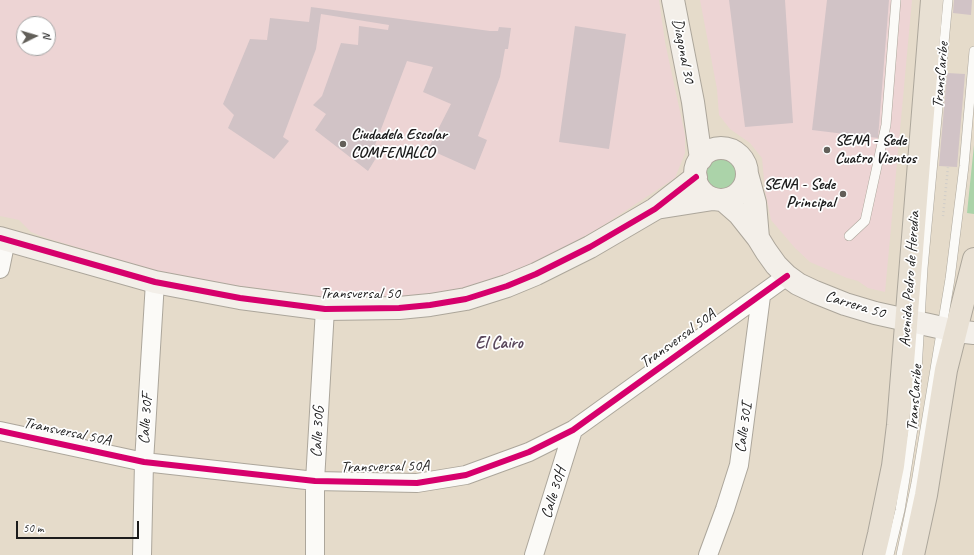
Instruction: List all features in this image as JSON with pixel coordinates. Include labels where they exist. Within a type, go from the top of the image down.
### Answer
[{"type":"highway","name":"Avenida Pedro de Heredia","points":[[874,555],[893,466],[914,321],[932,0]]},
{"type":"highway","points":[[913,555],[926,495],[943,386],[974,259]]},
{"type":"street","name":"Diagonal 30","points":[[674,0],[693,102],[698,168]]},
{"type":"street","name":"Diagonal 30","points":[[693,102],[725,148]]},
{"type":"street","points":[[725,148],[738,154],[743,160],[747,174],[746,182],[739,193],[733,198],[718,199],[706,195],[697,184],[698,168],[711,150],[725,148]]},
{"type":"street","name":"Transversal 50","points":[[3,239],[155,282],[240,298],[325,309],[399,308],[430,305],[466,299],[507,286],[590,248],[655,209],[698,168]]},
{"type":"street","name":"Carrera 50","points":[[747,174],[755,203],[758,238]]},
{"type":"street","name":"Carrera 50","points":[[718,199],[739,214],[773,260],[787,276],[798,284],[845,304],[957,330]]},
{"type":"street","name":"Transversal 50","points":[[655,209],[718,199]]},
{"type":"street","points":[[0,269],[3,239]]},
{"type":"street","name":"Transversal 50A","points":[[0,431],[144,462],[315,481],[417,483],[466,475],[529,452],[573,430],[787,276]]},
{"type":"street","name":"Calle 30F","points":[[142,555],[144,462],[155,282]]},
{"type":"street","name":"Calle 30I","points":[[708,555],[739,465],[761,296]]},
{"type":"street","name":"Calle 30G","points":[[315,555],[315,481],[325,309]]},
{"type":"street","name":"Calle 30H","points":[[534,555],[573,430]]},
{"type":"lane","points":[[849,236],[865,221],[886,125],[896,0]]},
{"type":"lane","name":"TransCaribe","points":[[889,555],[900,510],[914,422],[914,321],[924,268],[948,0]]},
{"type":"lane","name":"TransCaribe","points":[[901,555],[916,483],[957,330],[950,279],[964,166],[974,51]]},
{"type":"shaded area","name":"Ciudadela Escolar COMFENALCO","points":[[0,0],[659,0],[665,42],[685,135],[685,153],[675,178],[601,227],[531,266],[460,289],[432,295],[385,300],[331,298],[225,284],[153,270],[46,238],[31,232],[19,220],[0,216]]},
{"type":"shaded area","name":"SENA - Sede Cuatro Vientos","points":[[700,0],[912,0],[885,292],[868,288],[858,281],[847,278],[810,262],[795,248],[771,220],[765,191],[762,158],[750,143],[730,129],[719,115],[717,89]]},
{"type":"green space","points":[[974,145],[974,214],[967,213]]},
{"type":"green space","points":[[726,155],[735,160],[739,166],[739,180],[735,186],[726,191],[718,191],[709,186],[705,180],[704,169],[709,160],[715,156]]},
{"type":"building","points":[[729,0],[785,0],[793,123],[745,127]]},
{"type":"building","points":[[827,0],[889,0],[878,138],[812,130]]},
{"type":"building","points":[[954,0],[972,0],[971,15],[953,13]]},
{"type":"building","points":[[311,7],[490,31],[498,31],[499,27],[511,28],[508,49],[505,49],[500,77],[478,136],[487,140],[475,170],[428,149],[451,104],[423,92],[433,67],[407,61],[375,145],[381,150],[368,171],[315,130],[326,114],[313,105],[322,96],[341,43],[358,45],[359,26],[388,30],[389,25],[321,14],[316,49],[283,137],[289,141],[274,159],[228,128],[234,115],[223,104],[250,39],[267,40],[270,18],[309,22]]},
{"type":"building","points":[[575,26],[626,34],[609,149],[559,142]]},
{"type":"building","points":[[947,73],[965,74],[957,167],[939,166]]},
{"type":"cycle path","points":[[0,238],[155,282],[240,298],[325,309],[399,308],[466,299],[507,286],[536,274],[590,247],[655,209],[696,177]]},
{"type":"cycle path","points":[[0,431],[144,462],[315,481],[417,483],[466,475],[529,452],[573,430],[787,276]]},
{"type":"place","name":"Ciudadela Escolar COMFENALCO","points":[[343,144]]},
{"type":"place","name":"SENA - Sede Cuatro Vientos","points":[[827,150]]},
{"type":"place","name":"SENA - Sede Principal","points":[[843,194]]},
{"type":"district","name":"El Cairo","points":[[499,344]]}]
